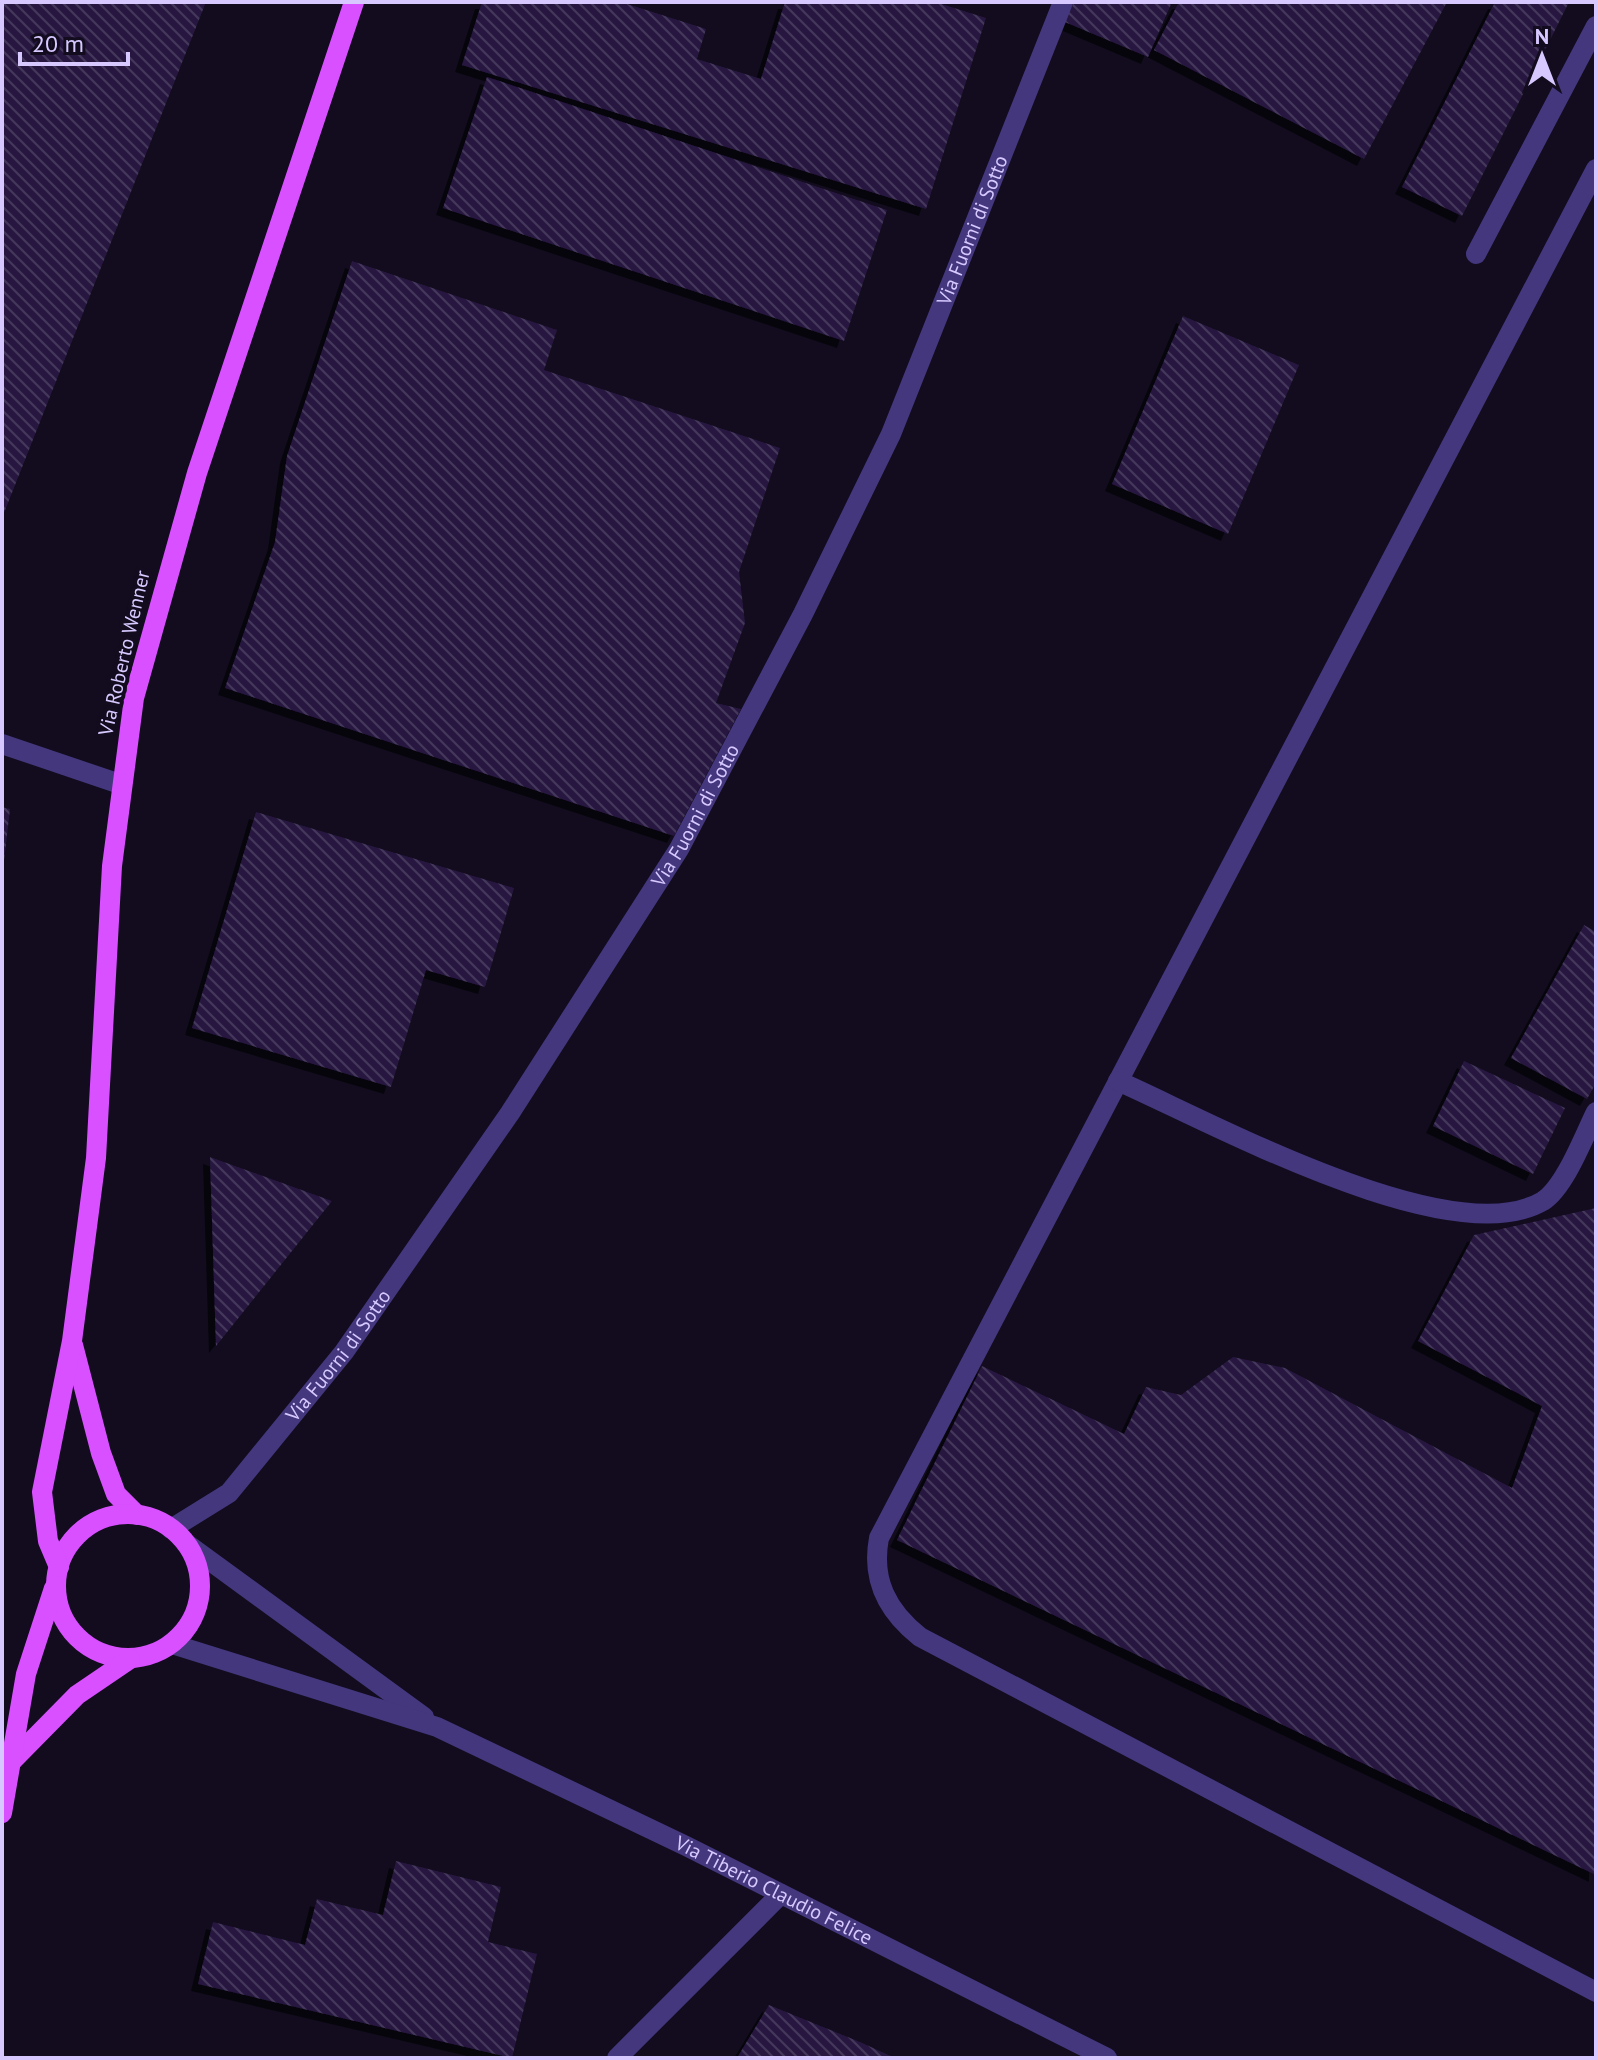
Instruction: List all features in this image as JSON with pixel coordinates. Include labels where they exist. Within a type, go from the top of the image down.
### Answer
[{"type":"main road","name":"Via Roberto Wenner","points":[[57,1575],[48,1541],[42,1492],[72,1341],[96,1158],[112,866],[120,784],[137,684],[193,486],[352,5]]},
{"type":"main road","name":"Via Roberto Wenner","points":[[72,1341],[101,1453],[116,1494],[137,1515]]},
{"type":"main road","points":[[2,1813],[26,1674],[57,1575],[66,1550],[90,1525],[106,1518],[137,1515],[171,1529],[187,1544],[197,1564],[199,1597],[187,1628],[172,1644],[152,1654],[130,1659],[107,1656],[86,1645],[69,1628],[59,1606],[57,1575]]},
{"type":"main road","points":[[10,1764],[77,1695],[130,1659]]},
{"type":"street","name":"Via Fuorni di Sotto","points":[[171,1529],[229,1493],[344,1352],[519,1100],[679,849],[803,614],[891,434],[1063,2]]},
{"type":"street","points":[[1476,254],[1596,26]]},
{"type":"street","points":[[1596,169],[879,1538],[875,1560],[876,1578],[886,1598],[901,1621],[920,1637],[1596,1992]]},
{"type":"street","points":[[2,744],[120,784]]},
{"type":"street","points":[[1118,1081],[1365,1191],[1431,1209],[1474,1214],[1542,1201],[1557,1188],[1596,1112]]},
{"type":"street","points":[[187,1544],[437,1727]]},
{"type":"street","points":[[172,1644],[437,1727]]},
{"type":"street","name":"Via Tiberio Claudio Felice","points":[[437,1727],[781,1894],[1107,2058]]},
{"type":"street","points":[[617,2058],[781,1894]]},
{"type":"building","points":[[2,2],[206,2],[2,518]]},
{"type":"building","points":[[482,2],[621,2],[706,29],[697,59],[761,79],[785,2],[935,2],[986,18],[926,209],[462,65]]},
{"type":"building","points":[[1074,2],[1172,2],[1148,57],[1065,22]]},
{"type":"building","points":[[1179,2],[1447,2],[1364,159],[1154,50]]},
{"type":"building","points":[[1495,2],[1569,2],[1462,216],[1402,187]]},
{"type":"building","points":[[487,77],[887,210],[844,341],[443,208]]},
{"type":"building","points":[[352,261],[557,330],[544,370],[780,448],[739,572],[745,623],[716,703],[741,709],[674,836],[225,688],[275,542],[287,456]]},
{"type":"building","points":[[1183,316],[1299,365],[1228,534],[1112,484]]},
{"type":"building","points":[[2,807],[10,809],[4,861],[2,861]]},
{"type":"building","points":[[256,812],[514,888],[485,987],[426,970],[391,1087],[192,1028]]},
{"type":"building","points":[[1584,925],[1596,932],[1596,1083],[1587,1099],[1511,1058]]},
{"type":"building","points":[[1464,1061],[1565,1108],[1533,1174],[1433,1126]]},
{"type":"building","points":[[210,1157],[332,1201],[216,1346]]},
{"type":"building","points":[[1596,1208],[1596,1875],[897,1540],[982,1366],[1124,1434],[1146,1387],[1181,1395],[1233,1357],[1285,1368],[1512,1488],[1542,1406],[1418,1341],[1474,1235]]},
{"type":"building","points":[[396,1861],[501,1887],[488,1942],[537,1954],[512,2058],[198,1984],[213,1922],[305,1945],[317,1899],[383,1915]]},
{"type":"building","points":[[769,2005],[860,2042],[895,2058],[737,2058]]}]
